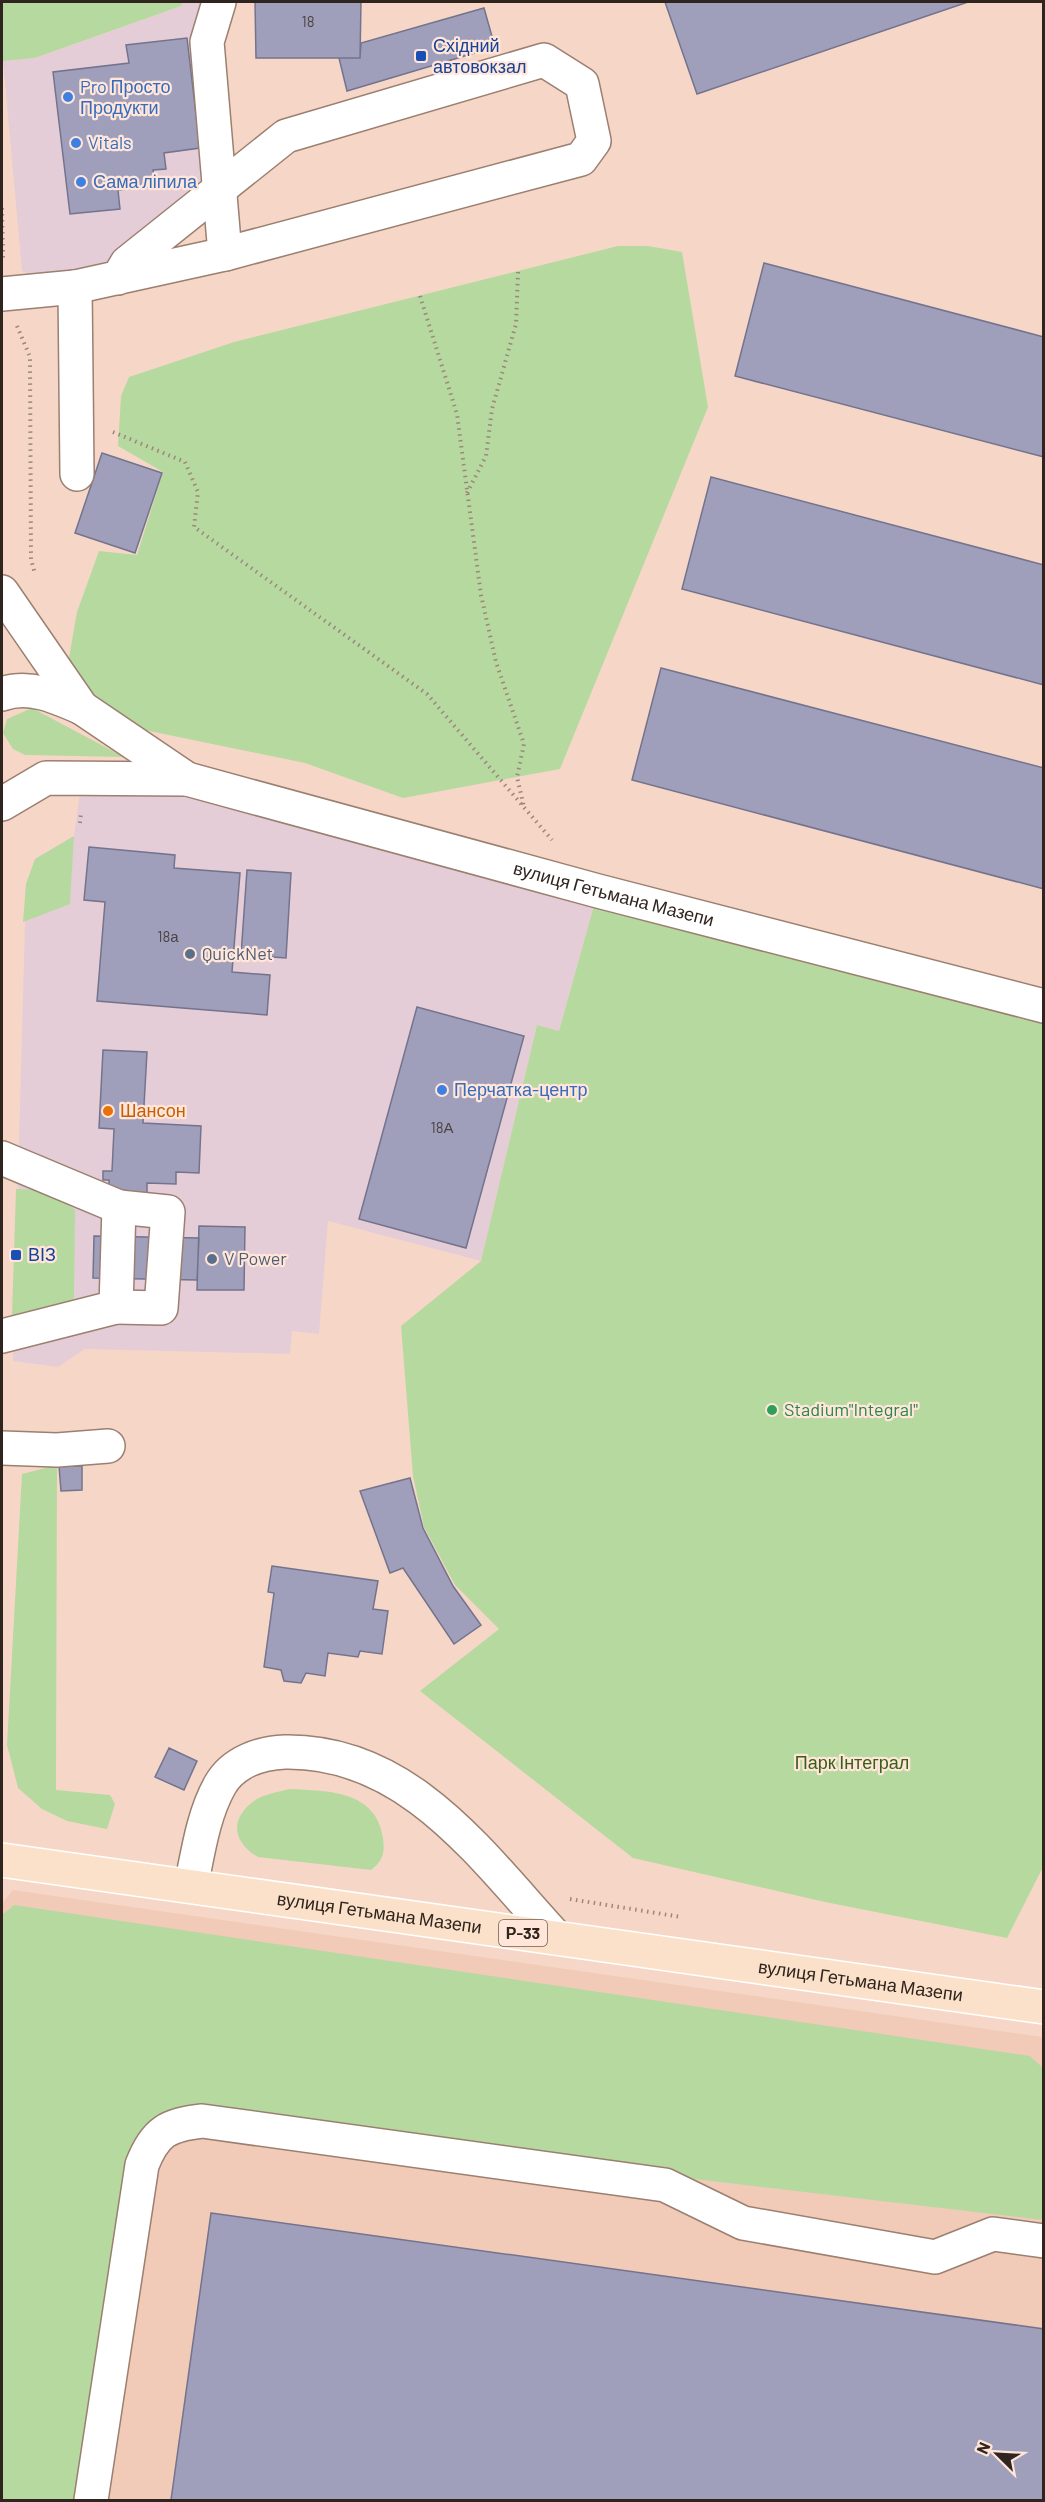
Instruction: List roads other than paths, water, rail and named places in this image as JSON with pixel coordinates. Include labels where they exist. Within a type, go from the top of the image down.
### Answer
[{"type":"main road","name":"вулиця Гетьмана Мазепи","points":[[2,1860],[1044,2007]]},
{"type":"street","points":[[219,2],[207,42],[225,254]]},
{"type":"street","points":[[3,294],[75,287],[118,278],[225,254],[582,159],[594,141],[582,84],[544,60],[286,136],[127,264],[118,278]]},
{"type":"street","points":[[75,287],[77,474]]},
{"type":"street","points":[[2,592],[82,708]]},
{"type":"street","points":[[2,694],[10,691],[46,693],[82,708],[187,779]]},
{"type":"street","points":[[2,771],[6,774],[46,778],[187,779]]},
{"type":"street","points":[[2,804],[46,778]]},
{"type":"street","name":"вулиця Гетьмана Мазепи","points":[[187,779],[598,891],[1044,1006]]},
{"type":"street","points":[[2,1158],[119,1207],[168,1212],[161,1308],[116,1307],[2,1336]]},
{"type":"street","points":[[116,1307],[119,1207]]},
{"type":"street","points":[[2,1448],[57,1449],[108,1446]]},
{"type":"street","points":[[191,1886],[200,1844],[220,1785],[239,1763],[272,1752],[306,1752],[353,1763],[389,1778],[422,1800],[452,1823],[478,1848],[557,1938]]},
{"type":"street","points":[[91,2500],[142,2165],[150,2146],[163,2131],[180,2124],[202,2121],[665,2185],[743,2223],[935,2257],[993,2234],[1044,2241]]},
{"type":"place","name":"Східний автовокзал","points":[[421,56]]},
{"type":"place","name":"Pro Просто Продукти","points":[[68,97]]},
{"type":"place","name":"Vitals","points":[[76,143]]},
{"type":"place","name":"Сама ліпила","points":[[81,182]]},
{"type":"place","name":"QuickNet","points":[[190,954]]},
{"type":"place","name":"Перчатка-центр","points":[[442,1090]]},
{"type":"place","name":"Шансон","points":[[108,1111]]},
{"type":"place","name":"ВІЗ","points":[[16,1255]]},
{"type":"place","name":"V Power","points":[[212,1259]]},
{"type":"place","name":"Stadium\"Integral\"","points":[[772,1410]]},
{"type":"park label","name":"Парк Інтеграл","points":[[852,1763]]}]
